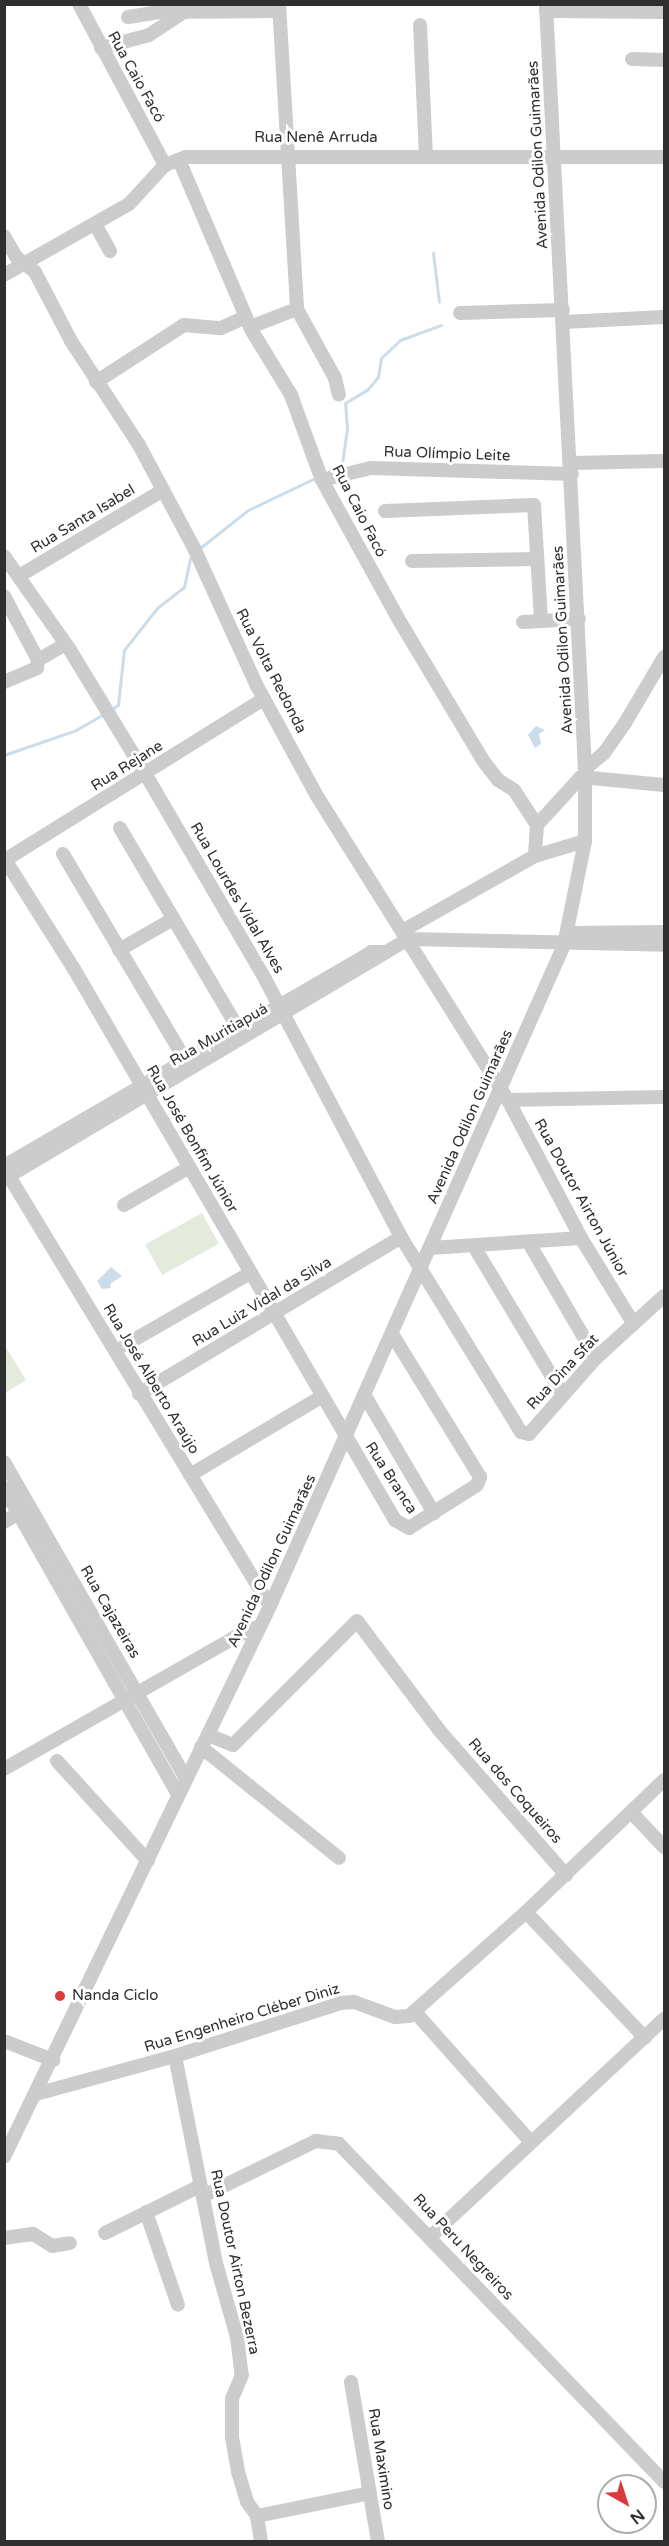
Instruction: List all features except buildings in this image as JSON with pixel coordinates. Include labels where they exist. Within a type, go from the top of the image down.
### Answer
[{"type":"street","name":"Rua Caio Facó","points":[[79,4],[101,48],[172,162],[248,322],[291,395],[322,480],[439,690],[491,772],[514,790],[537,825]]},
{"type":"street","points":[[128,17],[279,8],[285,155],[297,309],[335,378],[339,394]]},
{"type":"street","points":[[546,8],[664,12]]},
{"type":"street","name":"Avenida Odilon Guimarães","points":[[4,2157],[270,1606],[430,1248],[504,1094],[565,939],[585,841],[585,772],[572,469],[546,8]]},
{"type":"street","points":[[101,48],[160,30],[184,12]]},
{"type":"street","points":[[420,25],[426,155]]},
{"type":"street","points":[[632,59],[664,60]]},
{"type":"street","name":"Rua Nenê Arruda","points":[[172,162],[285,155],[664,157]]},
{"type":"street","points":[[4,275],[95,224],[141,194],[172,162]]},
{"type":"street","points":[[95,224],[110,251]]},
{"type":"street","name":"Rua Volta Redonda","points":[[4,236],[16,257],[26,262],[96,382],[139,445],[264,699],[340,836],[406,934],[504,1094]]},
{"type":"street","points":[[96,382],[184,326],[220,328],[297,309]]},
{"type":"street","points":[[460,313],[664,317]]},
{"type":"street","name":"Rua Olímpio Leite","points":[[322,480],[371,468],[572,469],[664,461]]},
{"type":"street","name":"Rua Santa Isabel","points":[[19,576],[163,490]]},
{"type":"street","points":[[385,512],[534,505],[535,559],[541,621]]},
{"type":"street","name":"Rua Lourdes Vídal Alves","points":[[4,556],[64,645],[146,775],[281,1012],[401,1237],[421,1269]]},
{"type":"street","points":[[412,561],[535,559]]},
{"type":"street","points":[[4,596],[38,660],[37,668],[4,682]]},
{"type":"street","points":[[523,622],[579,619]]},
{"type":"street","points":[[38,660],[64,645]]},
{"type":"street","points":[[535,856],[537,825],[614,740],[664,657]]},
{"type":"street","name":"Rua Rejane","points":[[5,859],[146,775],[264,699]]},
{"type":"street","points":[[585,772],[664,785]]},
{"type":"street","points":[[120,828],[239,1030]]},
{"type":"street","name":"Rua Muritiapuá","points":[[6,1172],[281,1012],[375,962],[406,934],[535,856],[585,841]]},
{"type":"street","points":[[63,854],[186,1061]]},
{"type":"street","name":"Rua José Bonfim Júnior","points":[[5,859],[145,1091],[346,1440]]},
{"type":"street","points":[[119,950],[173,919]]},
{"type":"street","points":[[625,940],[664,933]]},
{"type":"street","points":[[406,934],[625,940],[664,945]]},
{"type":"street","name":"Rua Muritiapuá","points":[[145,1091],[186,1061],[239,1030],[281,1012]]},
{"type":"street","points":[[504,1094],[664,1097]]},
{"type":"street","name":"Rua Doutor Airton Júnior","points":[[504,1094],[581,1238],[633,1323]]},
{"type":"street","points":[[124,1205],[188,1168]]},
{"type":"street","name":"Rua José Alberto Araújo","points":[[6,1172],[270,1606]]},
{"type":"street","name":"Rua Luiz Vidal da Silva","points":[[139,1394],[274,1316],[401,1237]]},
{"type":"street","points":[[430,1248],[475,1248],[581,1238]]},
{"type":"street","points":[[529,1243],[596,1359]]},
{"type":"street","points":[[475,1248],[563,1395]]},
{"type":"street","name":"Rua Dina Sfat","points":[[421,1269],[521,1432],[529,1434],[596,1359],[664,1296]]},
{"type":"street","points":[[125,1344],[250,1273]]},
{"type":"street","points":[[365,1396],[434,1513],[477,1485],[479,1473],[392,1334]]},
{"type":"street","points":[[190,1475],[321,1397]]},
{"type":"street","name":"Rua Branca","points":[[346,1440],[395,1520],[404,1528],[412,1527],[434,1513]]},
{"type":"street","name":"Rua Cajazeiras","points":[[4,1462],[132,1696],[178,1794]]},
{"type":"street","name":"Rua Cajazeiras","points":[[4,1488],[132,1696],[186,1778]]},
{"type":"street","points":[[4,1522],[19,1513]]},
{"type":"street","name":"Rua dos Coqueiros","points":[[205,1741],[233,1745],[357,1622],[439,1730],[566,1875]]},
{"type":"street","points":[[4,1769],[235,1636],[260,1626]]},
{"type":"street","points":[[205,1741],[339,1858]]},
{"type":"street","points":[[57,1761],[148,1861]]},
{"type":"street","points":[[531,2142],[415,2012],[566,1875],[664,1779]]},
{"type":"street","points":[[631,1812],[664,1847]]},
{"type":"street","points":[[526,1912],[645,2038]]},
{"type":"street","name":"Rua Engenheiro Cléber Diniz","points":[[36,2094],[175,2056],[348,2002],[395,2017],[415,2012]]},
{"type":"street","points":[[430,2236],[664,2019]]},
{"type":"street","points":[[4,2041],[52,2060]]},
{"type":"street","name":"Rua Doutor Airton Bezerra","points":[[175,2056],[202,2191],[237,2337],[242,2375],[230,2411],[234,2449],[247,2502],[257,2516],[261,2541]]},
{"type":"street","name":"Rua Peru Negreiros","points":[[105,2233],[146,2212],[202,2191],[316,2141],[331,2141],[365,2167],[664,2482]]},
{"type":"street","points":[[146,2212],[178,2305]]},
{"type":"street","points":[[4,2238],[33,2234],[52,2246],[70,2243]]},
{"type":"street","name":"Rua Maximino","points":[[351,2382],[378,2541]]},
{"type":"street","points":[[257,2516],[370,2493]]},
{"type":"shaded area","points":[[202,1213],[219,1244],[162,1275],[145,1245]]},
{"type":"shaded area","points":[[4,1344],[26,1380],[5,1393],[4,1393]]},
{"type":"water","points":[[536,726],[545,730],[539,734],[541,744],[535,748],[528,735]]},
{"type":"water","points":[[111,1267],[122,1276],[110,1284],[111,1288],[102,1289],[97,1281]]},
{"type":"waterway","points":[[433,253],[439,302]]},
{"type":"waterway","points":[[341,470],[347,429],[345,403],[367,390],[378,377],[381,358],[400,340],[441,325]]},
{"type":"waterway","points":[[200,548],[248,510],[313,479]]},
{"type":"waterway","points":[[110,710],[118,705],[124,650],[157,608],[184,587],[190,559]]},
{"type":"waterway","points":[[4,755],[76,730],[104,714]]},
{"type":"place","name":"Nanda Ciclo","points":[[60,1996]]}]
